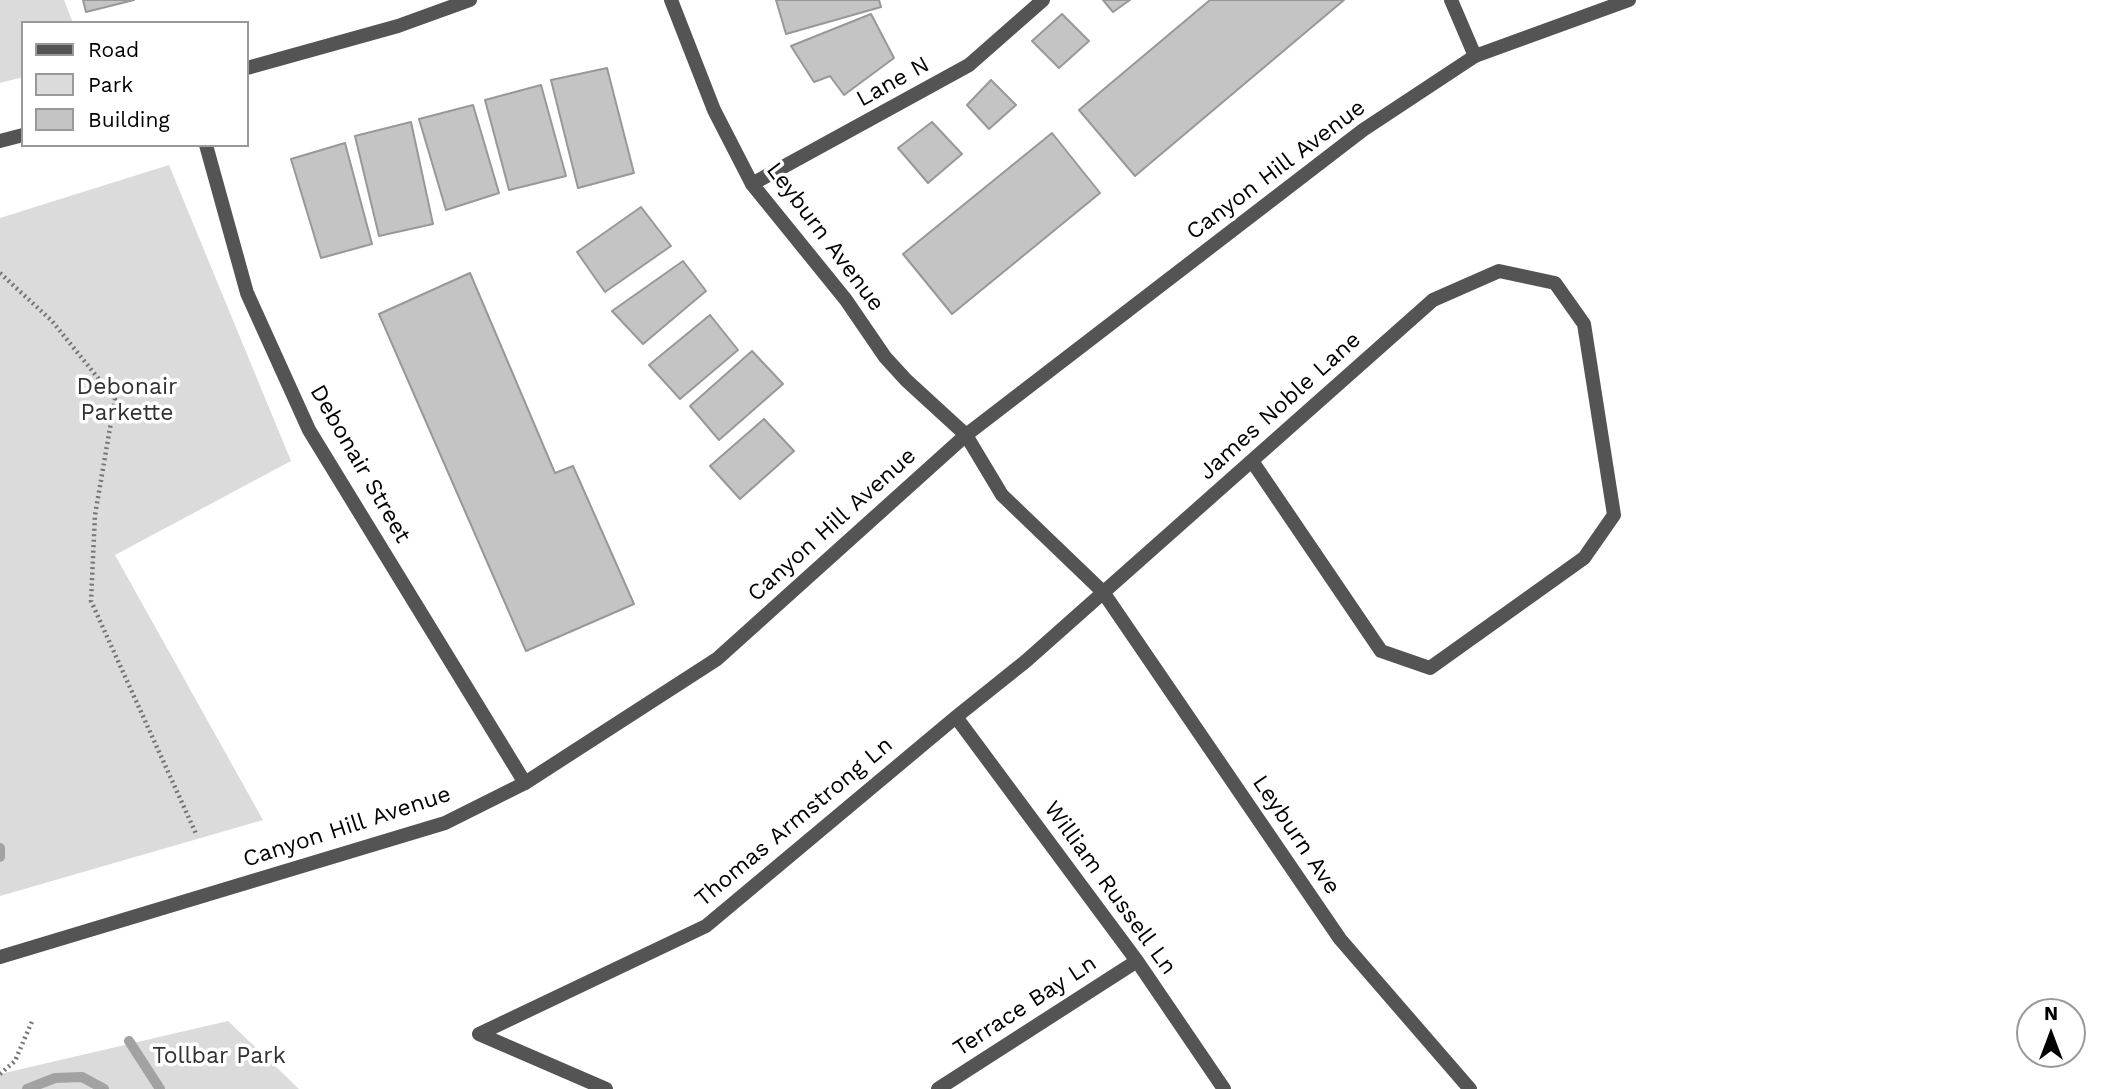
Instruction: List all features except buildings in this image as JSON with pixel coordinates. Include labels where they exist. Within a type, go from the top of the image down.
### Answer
[{"type":"street","points":[[248,68],[398,26],[470,0]]},
{"type":"street","name":"Leyburn Avenue","points":[[671,0],[714,110],[752,184],[846,300],[885,357],[966,435],[1002,495],[1103,592]]},
{"type":"street","name":"Lane N","points":[[752,184],[969,65],[1042,0]]},
{"type":"street","points":[[1451,0],[1475,56]]},
{"type":"street","name":"Canyon Hill Avenue","points":[[0,957],[445,823],[525,783],[717,659],[966,435],[1363,130],[1475,56],[1629,0]]},
{"type":"street","points":[[0,142],[21,136]]},
{"type":"street","name":"Debonair Street","points":[[207,147],[247,293],[309,430],[525,783]]},
{"type":"street","name":"James Noble Lane","points":[[1103,592],[1433,300],[1499,271],[1555,283],[1584,324],[1614,515],[1584,558],[1430,668],[1381,651],[1252,461]]},
{"type":"street","name":"Thomas Armstrong Ln","points":[[606,1089],[479,1034],[706,926],[1026,661],[1103,592]]},
{"type":"street","name":"Leyburn Ave","points":[[1103,592],[1340,939],[1470,1089]]},
{"type":"street","name":"William Russell Ln","points":[[956,717],[1137,961],[1224,1089]]},
{"type":"street","name":"Terrace Bay Ln","points":[[938,1089],[1137,961]]},
{"type":"path","points":[[0,273],[52,321],[115,399],[95,515],[91,601],[197,836]]},
{"type":"path","points":[[0,1074],[15,1061],[33,1019]]},
{"type":"green space","points":[[0,0],[64,0],[72,21],[21,21],[21,78],[0,83]]},
{"type":"green space","name":"Debonair Parkette","points":[[169,165],[291,461],[115,555],[263,820],[0,896],[0,218]]},
{"type":"green space","name":"Tollbar Park","points":[[228,1021],[299,1089],[0,1089],[0,1074]]},
{"type":"waterway","points":[[0,848],[0,857]]},
{"type":"waterway","points":[[129,1041],[160,1089]]},
{"type":"waterway","points":[[27,1089],[55,1078],[82,1077],[104,1089]]}]
